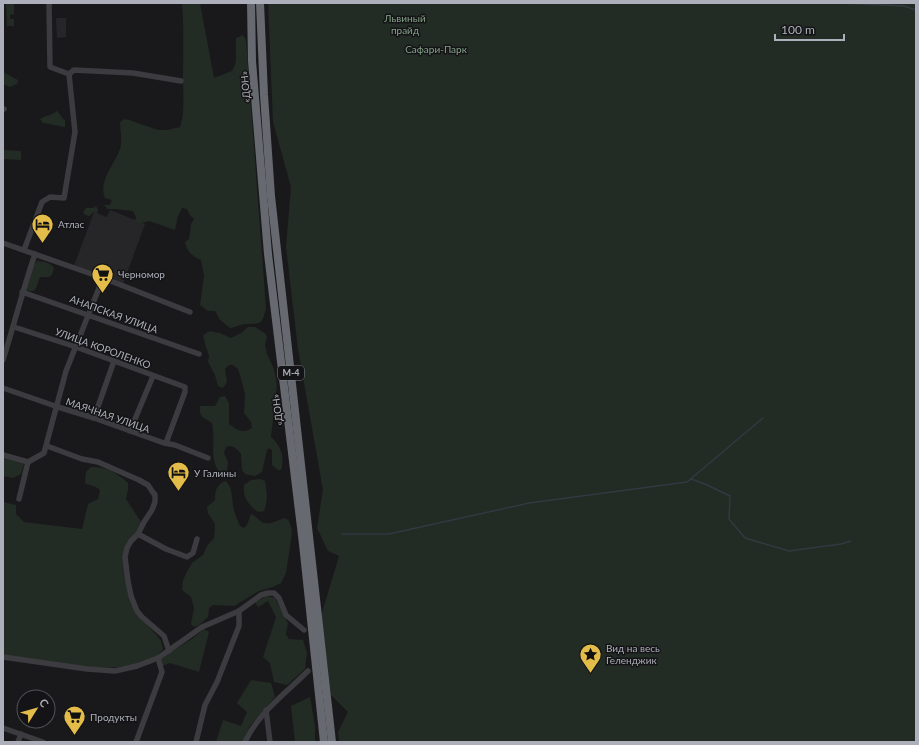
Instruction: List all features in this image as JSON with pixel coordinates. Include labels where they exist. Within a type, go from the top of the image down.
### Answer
[{"type":"highway","name":"«ДОН»","points":[[251,3],[252,61],[268,254],[303,544],[324,742]]},
{"type":"highway","name":"«ДОН»","points":[[260,3],[264,95],[271,196],[332,742]]},
{"type":"street","points":[[49,3],[50,67],[68,74]]},
{"type":"street","points":[[68,74],[74,70],[113,71],[181,81]]},
{"type":"street","points":[[24,250],[42,202],[50,197],[64,198],[76,132],[68,74]]},
{"type":"street","points":[[3,242],[103,278],[190,312]]},
{"type":"street","points":[[3,360],[14,327],[22,292],[35,254]]},
{"type":"street","points":[[3,455],[28,462],[44,453],[58,407],[66,371],[103,278]]},
{"type":"street","name":"АНАПСКАЯ УЛИЦА","points":[[22,292],[199,354]]},
{"type":"street","name":"УЛИЦА КОРОЛЕНКО","points":[[14,327],[76,347],[185,387],[185,392],[166,443]]},
{"type":"street","points":[[94,418],[114,361]]},
{"type":"street","points":[[130,431],[153,376]]},
{"type":"street","name":"МАЯЧНАЯ УЛИЦА","points":[[3,388],[175,445],[208,458]]},
{"type":"street","points":[[47,446],[82,459],[105,465],[139,480],[148,485],[155,495],[155,502],[152,510],[138,534],[131,542],[125,557],[131,596],[137,611],[142,618],[164,636],[169,651]]},
{"type":"street","points":[[19,499],[28,462]]},
{"type":"street","points":[[138,534],[166,549],[187,557],[193,552],[197,539]]},
{"type":"street","points":[[3,657],[87,670],[115,671],[137,666],[158,658],[202,627],[239,611],[268,593],[274,593],[279,598],[286,615],[304,630]]},
{"type":"street","points":[[196,742],[205,705],[218,682],[239,626],[239,611]]},
{"type":"street","points":[[136,742],[162,672],[158,658]]},
{"type":"street","points":[[245,742],[252,728],[266,710],[308,671]]},
{"type":"street","points":[[266,710],[270,742]]},
{"type":"street","points":[[3,728],[43,742]]},
{"type":"street","points":[[18,742],[22,734]]},
{"type":"shaded area","points":[[56,18],[66,18],[66,37],[57,38]]},
{"type":"shaded area","points":[[110,210],[145,224],[123,284],[74,266],[94,212],[107,217]]},
{"type":"green space","points":[[182,3],[200,3],[214,78],[232,71],[236,62],[236,38],[243,35],[246,40],[266,308],[262,320],[258,323],[244,324],[230,328],[220,320],[215,311],[208,311],[200,305],[204,276],[201,260],[190,253],[185,242],[189,239],[191,224],[194,219],[187,209],[182,208],[178,216],[175,230],[149,221],[139,224],[135,221],[136,217],[133,211],[108,209],[104,205],[110,205],[112,200],[105,198],[103,191],[106,177],[121,144],[120,122],[124,119],[129,120],[158,130],[167,130],[180,127],[183,116]]},
{"type":"green space","points":[[268,3],[916,3],[916,742],[339,742],[338,732],[348,712],[331,695],[321,616],[339,556],[328,551],[317,528],[323,490],[298,349],[286,247],[291,187],[273,122]]},
{"type":"green space","points":[[6,4],[14,4],[14,14],[10,15],[10,19],[14,19],[14,26],[7,26]]},
{"type":"green space","points":[[3,72],[18,80],[17,84],[10,87],[3,84]]},
{"type":"green space","points":[[57,111],[65,120],[65,127],[43,123],[40,119],[53,114]]},
{"type":"green space","points":[[3,150],[21,151],[21,160],[3,159]]},
{"type":"green space","points":[[96,206],[98,209],[97,214],[94,212],[89,216],[85,215],[83,212],[86,208],[93,208]]},
{"type":"green space","points":[[37,261],[51,265],[54,268],[52,275],[49,277],[40,277],[34,291],[28,291],[26,290],[33,266]]},
{"type":"green space","points":[[248,327],[255,327],[266,334],[267,338],[265,345],[267,354],[274,369],[277,385],[271,437],[280,448],[283,461],[281,470],[278,470],[272,465],[272,450],[269,448],[267,450],[262,472],[255,476],[245,474],[242,470],[241,454],[235,448],[228,446],[226,447],[224,453],[228,462],[227,472],[221,474],[217,469],[213,457],[212,423],[201,416],[200,406],[215,406],[220,397],[225,396],[229,403],[229,424],[243,431],[252,428],[251,422],[244,413],[245,394],[238,369],[233,365],[229,365],[225,369],[227,382],[223,388],[218,386],[215,375],[208,362],[209,356],[203,335],[210,331],[220,333],[231,338],[241,333]]},
{"type":"green space","points":[[3,458],[24,464],[21,474],[13,478],[3,476]]},
{"type":"green space","points":[[91,467],[111,471],[128,483],[126,499],[141,522],[135,534],[128,541],[124,565],[141,618],[161,641],[163,649],[154,657],[132,665],[95,668],[76,667],[3,656],[3,502],[16,505],[16,514],[24,522],[82,529],[88,504],[98,499],[100,490],[85,483],[86,472]]},
{"type":"green space","points":[[260,479],[265,481],[267,500],[264,511],[258,512],[251,506],[245,497],[244,485],[251,480]]},
{"type":"green space","points":[[226,481],[229,484],[234,512],[240,526],[244,528],[247,525],[251,514],[264,523],[270,523],[285,518],[289,521],[292,530],[286,573],[281,583],[259,591],[234,606],[213,605],[209,608],[208,617],[199,625],[194,627],[191,624],[194,608],[191,597],[182,590],[183,580],[192,563],[203,555],[207,546],[214,538],[215,524],[208,513],[207,507],[215,500],[218,486]]},
{"type":"green space","points":[[267,596],[275,598],[288,623],[286,634],[289,639],[303,640],[307,653],[305,669],[287,685],[274,682],[270,663],[263,657],[276,617],[268,601],[258,607],[255,602]]},
{"type":"green space","points":[[204,629],[209,632],[199,672],[170,663],[162,666],[161,658],[192,639]]},
{"type":"green space","points":[[251,680],[271,683],[275,697],[250,726],[243,742],[216,742],[223,720],[241,726],[247,712],[237,703]]},
{"type":"green space","points":[[310,697],[315,726],[315,742],[295,742],[291,706]]},
{"type":"waterway","points":[[842,3],[904,6],[916,10]]},
{"type":"waterway","points":[[342,534],[389,534],[529,503],[687,482],[763,418]]},
{"type":"waterway","points":[[691,479],[730,496],[729,519],[745,538],[789,551],[841,544],[851,541]]},
{"type":"place","name":"Атлас","points":[[43,244]]},
{"type":"place","name":"Черномор","points":[[103,294]]},
{"type":"place","name":"У Галины","points":[[179,492]]},
{"type":"place","name":"Вид на весь Геленджик","points":[[590,674]]},
{"type":"place","name":"Продукты","points":[[74,736]]},
{"type":"park label","name":"Львиный прайд","points":[[405,24]]},
{"type":"park label","name":"Сафари-Парк","points":[[436,49]]}]
